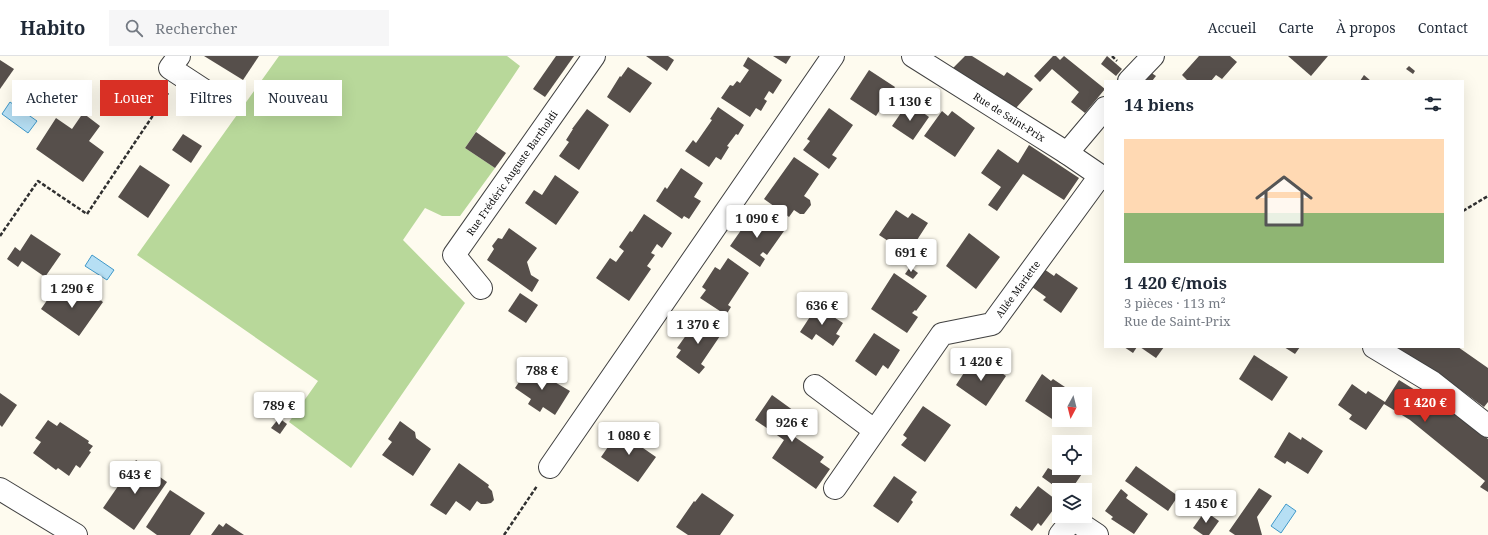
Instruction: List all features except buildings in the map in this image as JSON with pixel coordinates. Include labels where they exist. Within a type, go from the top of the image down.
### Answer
[{"type":"street","points":[[178,56],[170,68],[188,80]]},
{"type":"street","name":"Rue Frédéric Auguste Bartholdi","points":[[481,288],[454,255],[594,56]]},
{"type":"street","points":[[550,467],[833,56]]},
{"type":"street","name":"Rue de Saint-Prix","points":[[913,56],[1067,153],[1103,178]]},
{"type":"street","points":[[1130,80],[1153,56]]},
{"type":"street","points":[[1067,153],[1104,109]]},
{"type":"street","name":"Allée Mariette","points":[[835,488],[942,334],[992,324],[1103,178]]},
{"type":"street","points":[[1376,348],[1432,382],[1488,426]]},
{"type":"street","points":[[815,386],[874,430]]},
{"type":"street","points":[[0,489],[76,535]]},
{"type":"street","points":[[1060,535],[1073,519],[1098,535]]},
{"type":"path","points":[[0,236],[38,181],[87,214],[153,116]]},
{"type":"path","points":[[1464,210],[1488,196]]},
{"type":"path","points":[[504,535],[550,467]]},
{"type":"green space","points":[[279,56],[507,56],[520,66],[465,148],[495,168],[460,216],[442,216],[425,208],[403,240],[465,303],[351,468],[289,422],[318,381],[137,255],[236,116],[246,116],[246,102],[254,91],[254,116],[342,116],[342,80],[262,80]]},
{"type":"water","points":[[10,102],[12,103],[12,116],[30,116],[37,121],[28,133],[2,114]]},
{"type":"water","points":[[92,255],[114,270],[107,280],[85,266]]},
{"type":"water","points":[[1286,504],[1296,511],[1281,533],[1271,526]]}]
